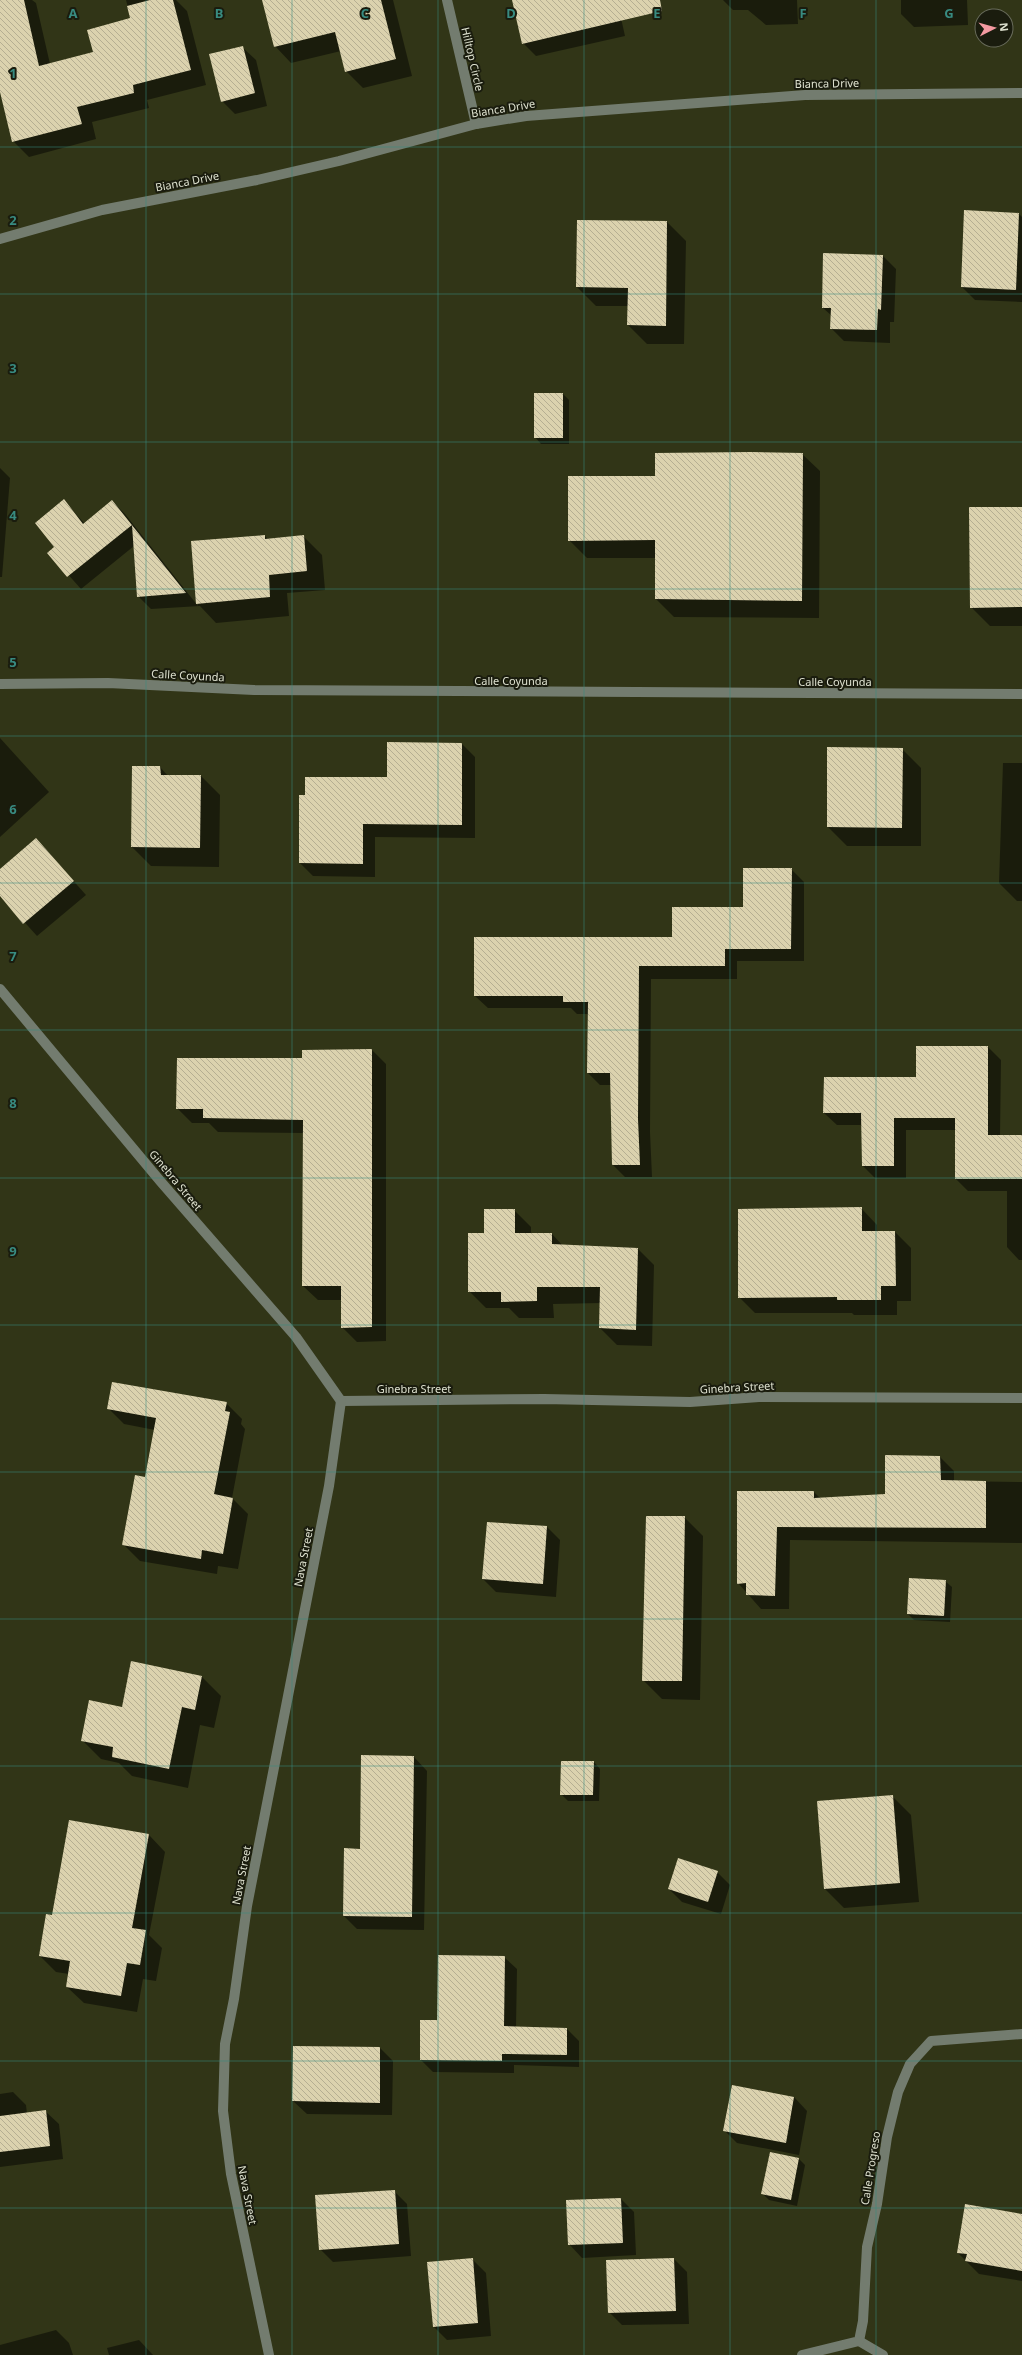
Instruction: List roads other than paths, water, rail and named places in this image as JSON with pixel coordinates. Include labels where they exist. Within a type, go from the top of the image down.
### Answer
[{"type":"street","name":"Hilltop Circle","points":[[447,0],[476,124]]},
{"type":"street","name":"Bianca Drive","points":[[0,239],[102,210],[257,180],[476,124],[526,116],[805,95],[1022,93]]},
{"type":"street","name":"Calle Coyunda","points":[[0,684],[108,683],[254,690],[1022,694]]},
{"type":"street","name":"Ginebra Street","points":[[0,989],[161,1182],[296,1337],[341,1401],[544,1399],[690,1402],[759,1397],[1022,1398]]},
{"type":"street","name":"Nava Street","points":[[269,2355],[231,2174],[223,2111],[225,2044],[234,1999],[247,1906],[329,1486],[341,1401]]},
{"type":"street","name":"Calle Progreso","points":[[859,2342],[863,2321],[867,2247],[877,2204],[886,2137],[898,2092],[910,2064],[931,2041],[1022,2034]]},
{"type":"street","points":[[802,2355],[859,2342],[883,2355]]}]
